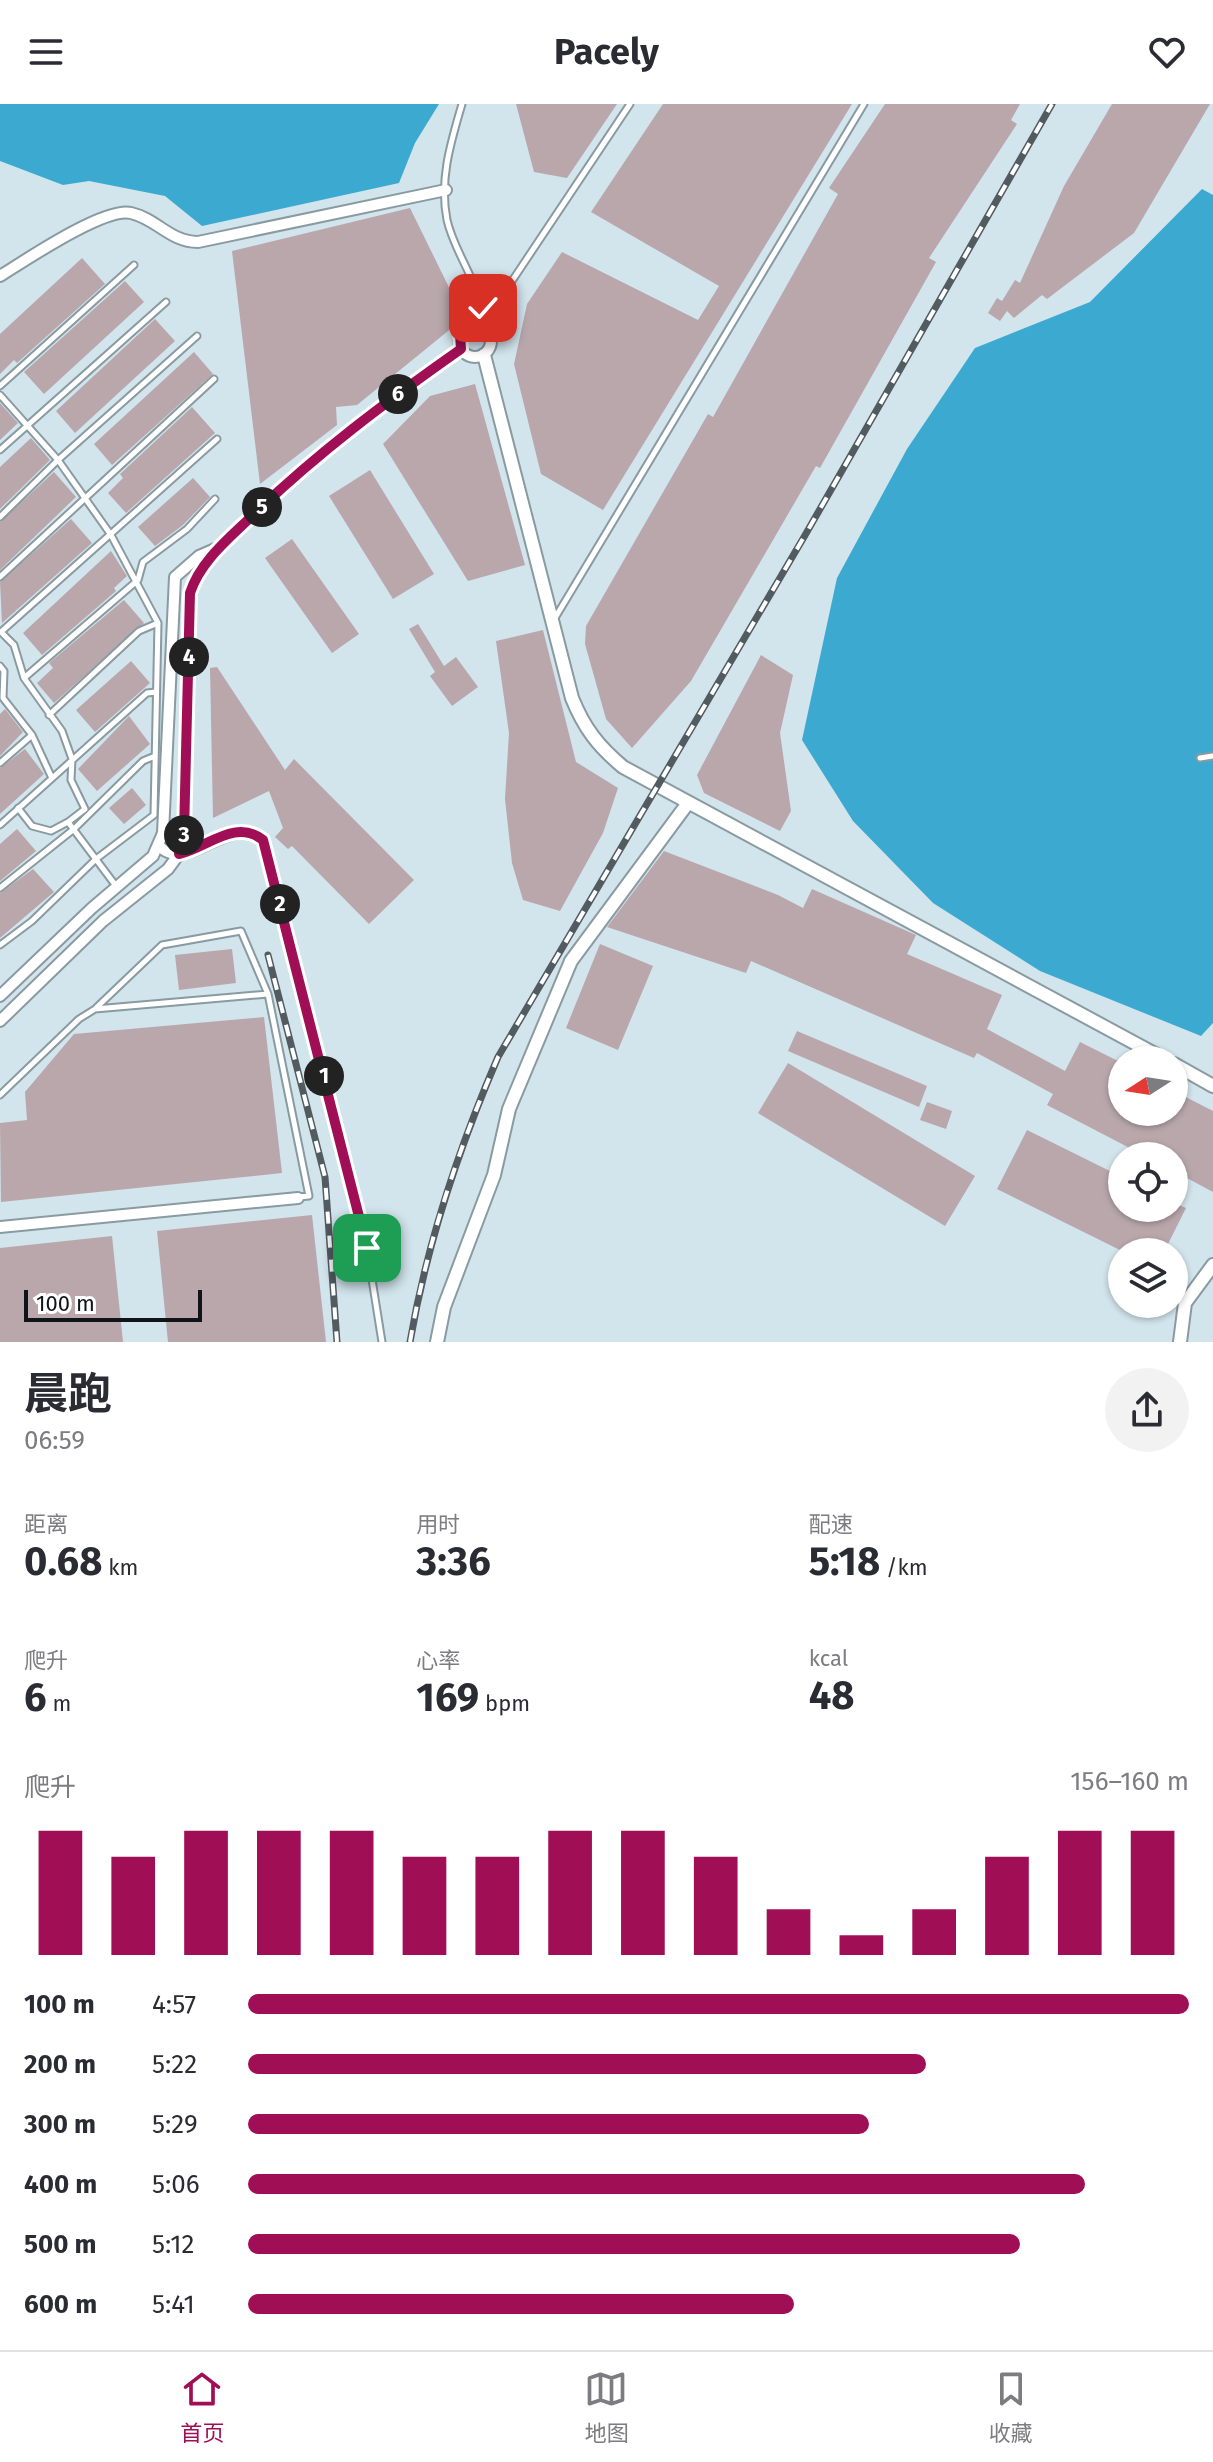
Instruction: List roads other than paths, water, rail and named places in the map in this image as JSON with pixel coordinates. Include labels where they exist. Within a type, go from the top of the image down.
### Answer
[{"type":"street","points":[[0,276],[93,221],[115,213],[131,213],[185,242],[198,242],[446,190]]},
{"type":"street","points":[[472,325],[482,326],[491,337],[490,347],[484,355],[469,356],[461,349],[459,339],[463,330],[472,325]]},
{"type":"street","points":[[168,869],[179,854],[184,833],[190,593],[203,567],[220,546],[360,420],[461,349]]},
{"type":"street","points":[[484,355],[572,698],[585,730],[623,767],[1140,1046]]},
{"type":"street","points":[[0,996],[153,856],[163,833],[175,577],[199,556],[220,546]]},
{"type":"street","points":[[437,1342],[444,1307],[494,1175],[509,1109],[571,961],[688,803]]},
{"type":"street","points":[[0,1021],[103,921],[191,852],[234,832],[248,831],[263,840],[297,972]]},
{"type":"street","points":[[158,845],[164,852],[191,852]]},
{"type":"street","points":[[1188,1072],[1213,1086]]},
{"type":"street","points":[[0,1227],[298,1198]]},
{"type":"street","points":[[1180,1342],[1185,1303],[1193,1288],[1213,1265]]},
{"type":"lane","points":[[462,104],[445,161],[447,220],[483,308],[482,326]]},
{"type":"lane","points":[[482,326],[630,104]]},
{"type":"lane","points":[[552,623],[864,104]]},
{"type":"lane","points":[[0,386],[134,265]]},
{"type":"lane","points":[[0,450],[166,302]]},
{"type":"lane","points":[[0,517],[58,460],[197,336]]},
{"type":"lane","points":[[0,577],[214,379]]},
{"type":"lane","points":[[0,395],[58,460],[111,535],[138,580],[158,623],[154,815],[96,859],[32,921],[0,945]]},
{"type":"lane","points":[[18,808],[32,826],[51,831],[85,809],[71,780],[72,759],[62,731],[24,678],[14,645],[0,631],[217,439]]},
{"type":"lane","points":[[24,678],[138,580],[143,562],[187,529],[215,499]]},
{"type":"lane","points":[[49,715],[139,631],[158,623]]},
{"type":"lane","points":[[0,666],[4,671],[2,699],[32,735],[51,776]]},
{"type":"lane","points":[[0,825],[147,693],[156,692]]},
{"type":"lane","points":[[0,763],[32,735]]},
{"type":"lane","points":[[0,888],[74,829],[143,761],[155,756]]},
{"type":"lane","points":[[1200,758],[1213,756]]},
{"type":"lane","points":[[68,822],[116,887]]},
{"type":"lane","points":[[0,1095],[162,945],[241,931],[268,994],[309,1196],[298,1198]]},
{"type":"lane","points":[[297,972],[364,1235],[382,1342]]},
{"type":"lane","points":[[95,1009],[268,994]]},
{"type":"lane","points":[[1193,1288],[1213,1279]]},
{"type":"railway","points":[[410,1342],[425,1268],[445,1197],[498,1057],[804,537],[1052,104]]},
{"type":"railway","points":[[268,955],[325,1177],[337,1342]]}]
